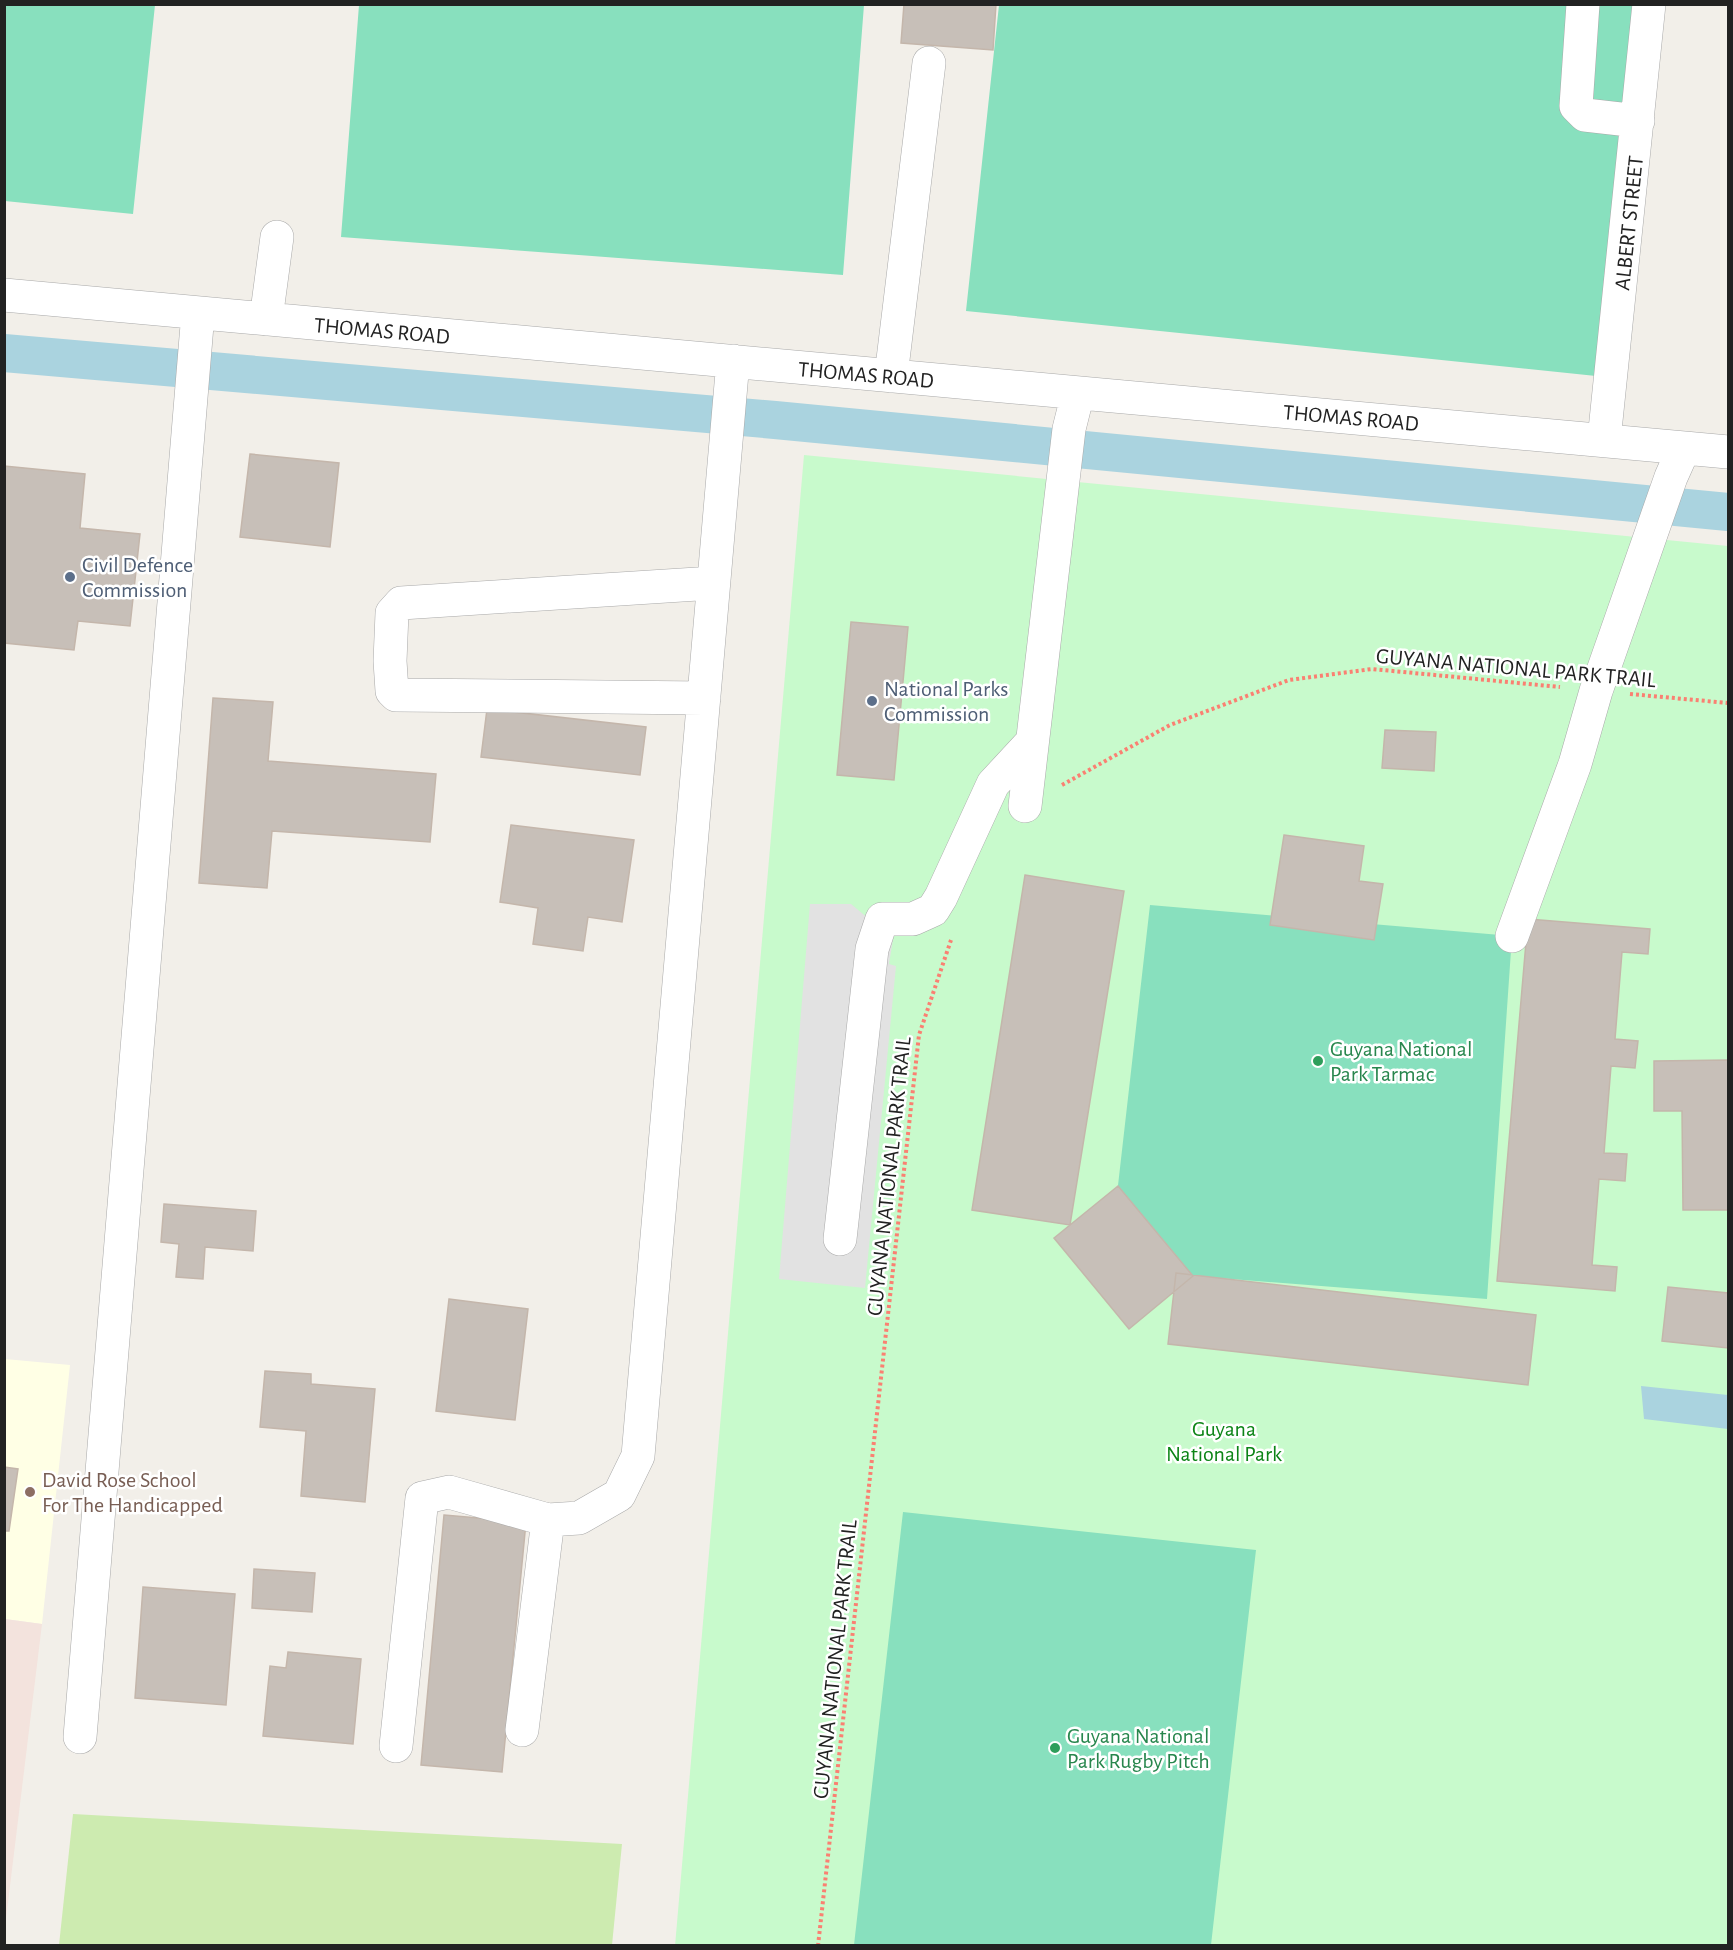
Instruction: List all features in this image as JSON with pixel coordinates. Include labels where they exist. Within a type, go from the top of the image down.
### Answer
[{"type":"street","points":[[1583,4],[1576,106],[1585,115],[1638,121]]},
{"type":"street","name":"ALBERT STREET","points":[[1604,440],[1612,381],[1649,4]]},
{"type":"street","points":[[891,376],[929,63]]},
{"type":"street","points":[[266,319],[277,237]]},
{"type":"street","name":"THOMAS ROAD","points":[[4,295],[197,329],[266,319],[732,377],[891,376],[1604,440],[1678,462],[1728,452]]},
{"type":"street","points":[[80,1737],[197,329]]},
{"type":"street","points":[[396,1746],[422,1498],[449,1492],[548,1520],[579,1518],[619,1495],[638,1456],[732,377]]},
{"type":"street","points":[[1025,806],[1068,441],[1078,393]]},
{"type":"street","points":[[1512,936],[1575,764],[1596,691],[1678,462]]},
{"type":"street","points":[[704,698],[396,695],[392,691],[390,661],[392,613],[401,603],[713,583]]},
{"type":"street","points":[[840,1239],[872,949],[882,919],[913,919],[933,910],[993,784],[1032,742]]},
{"type":"street","points":[[522,1730],[548,1520]]},
{"type":"path","name":"GUYANA NATIONAL PARK TRAIL","points":[[1025,806],[1170,725],[1289,680],[1372,669],[1728,703]]},
{"type":"path","name":"GUYANA NATIONAL PARK TRAIL","points":[[818,1946],[919,1035],[952,937]]},
{"type":"shaded area","points":[[810,904],[851,904],[893,939],[889,964],[896,966],[865,1288],[779,1279]]},
{"type":"shaded area","name":"David Rose School For The Handicapped","points":[[5,1359],[70,1365],[42,1624],[5,1619]]},
{"type":"shaded area","points":[[4,1619],[42,1624],[5,1927]]},
{"type":"green space","points":[[5,4],[155,5],[133,214],[5,201]]},
{"type":"green space","points":[[359,5],[864,5],[843,275],[341,237]]},
{"type":"green space","points":[[999,5],[1635,5],[1596,376],[966,311]]},
{"type":"green space","name":"Guyana National Park","points":[[804,455],[1728,546],[1728,1945],[675,1946]]},
{"type":"green space","name":"Guyana National Park Tarmac","points":[[1150,905],[1512,936],[1487,1299],[1193,1276],[1116,1203]]},
{"type":"green space","name":"Guyana National Park Rugby Pitch","points":[[903,1512],[1256,1550],[1211,1945],[854,1945]]},
{"type":"green space","points":[[73,1814],[622,1844],[612,1945],[59,1945]]},
{"type":"water","points":[[1641,1386],[1728,1395],[1728,1429],[1644,1419]]},
{"type":"building","points":[[904,4],[996,4],[993,50],[901,43]]},
{"type":"building","points":[[250,454],[339,463],[330,547],[240,537]]},
{"type":"building","name":"Civil Defence Commission","points":[[4,466],[85,474],[80,528],[140,534],[130,626],[78,621],[74,650],[4,643]]},
{"type":"building","name":"National Parks Commission","points":[[851,622],[908,627],[894,780],[837,775]]},
{"type":"building","points":[[213,698],[273,702],[268,761],[436,774],[430,842],[272,831],[267,888],[199,883]]},
{"type":"building","points":[[487,709],[646,727],[640,775],[481,757]]},
{"type":"building","points":[[1385,730],[1436,732],[1434,771],[1382,768]]},
{"type":"building","points":[[511,825],[634,840],[622,922],[588,917],[583,951],[533,944],[538,908],[500,902]]},
{"type":"building","points":[[1284,835],[1364,846],[1359,881],[1383,884],[1374,940],[1270,925]]},
{"type":"building","points":[[1025,875],[1124,891],[1070,1225],[972,1210]]},
{"type":"building","points":[[1528,919],[1650,929],[1648,954],[1622,952],[1615,1039],[1638,1041],[1635,1068],[1611,1066],[1604,1153],[1627,1154],[1625,1181],[1599,1179],[1592,1265],[1617,1267],[1615,1291],[1497,1281]]},
{"type":"building","points":[[1728,1060],[1728,1210],[1683,1210],[1682,1111],[1654,1111],[1654,1061]]},
{"type":"building","points":[[1118,1186],[1193,1276],[1129,1329],[1054,1238]]},
{"type":"building","points":[[164,1204],[256,1211],[253,1251],[205,1247],[203,1279],[176,1277],[179,1244],[161,1242]]},
{"type":"building","points":[[1176,1273],[1536,1315],[1528,1385],[1168,1344]]},
{"type":"building","points":[[1668,1287],[1728,1293],[1728,1348],[1662,1341]]},
{"type":"building","points":[[449,1299],[528,1309],[515,1420],[436,1411]]},
{"type":"building","points":[[265,1371],[311,1374],[311,1384],[375,1389],[365,1502],[301,1496],[306,1431],[260,1427]]},
{"type":"building","points":[[4,1467],[18,1469],[9,1531],[4,1531]]},
{"type":"building","points":[[444,1515],[526,1522],[502,1772],[421,1765]]},
{"type":"building","points":[[254,1569],[315,1573],[312,1612],[252,1608]]},
{"type":"building","points":[[143,1587],[235,1594],[226,1705],[135,1698]]},
{"type":"building","points":[[288,1652],[361,1659],[353,1744],[263,1736],[270,1666],[286,1668]]},
{"type":"waterway","points":[[4,353],[775,420],[1728,512]]},
{"type":"place","name":"Civil Defence Commission","points":[[70,577]]},
{"type":"place","name":"National Parks Commission","points":[[872,701]]},
{"type":"place","name":"Guyana National Park Tarmac","points":[[1318,1061]]},
{"type":"place","name":"David Rose School For The Handicapped","points":[[30,1492]]},
{"type":"place","name":"Guyana National Park Rugby Pitch","points":[[1055,1748]]}]
